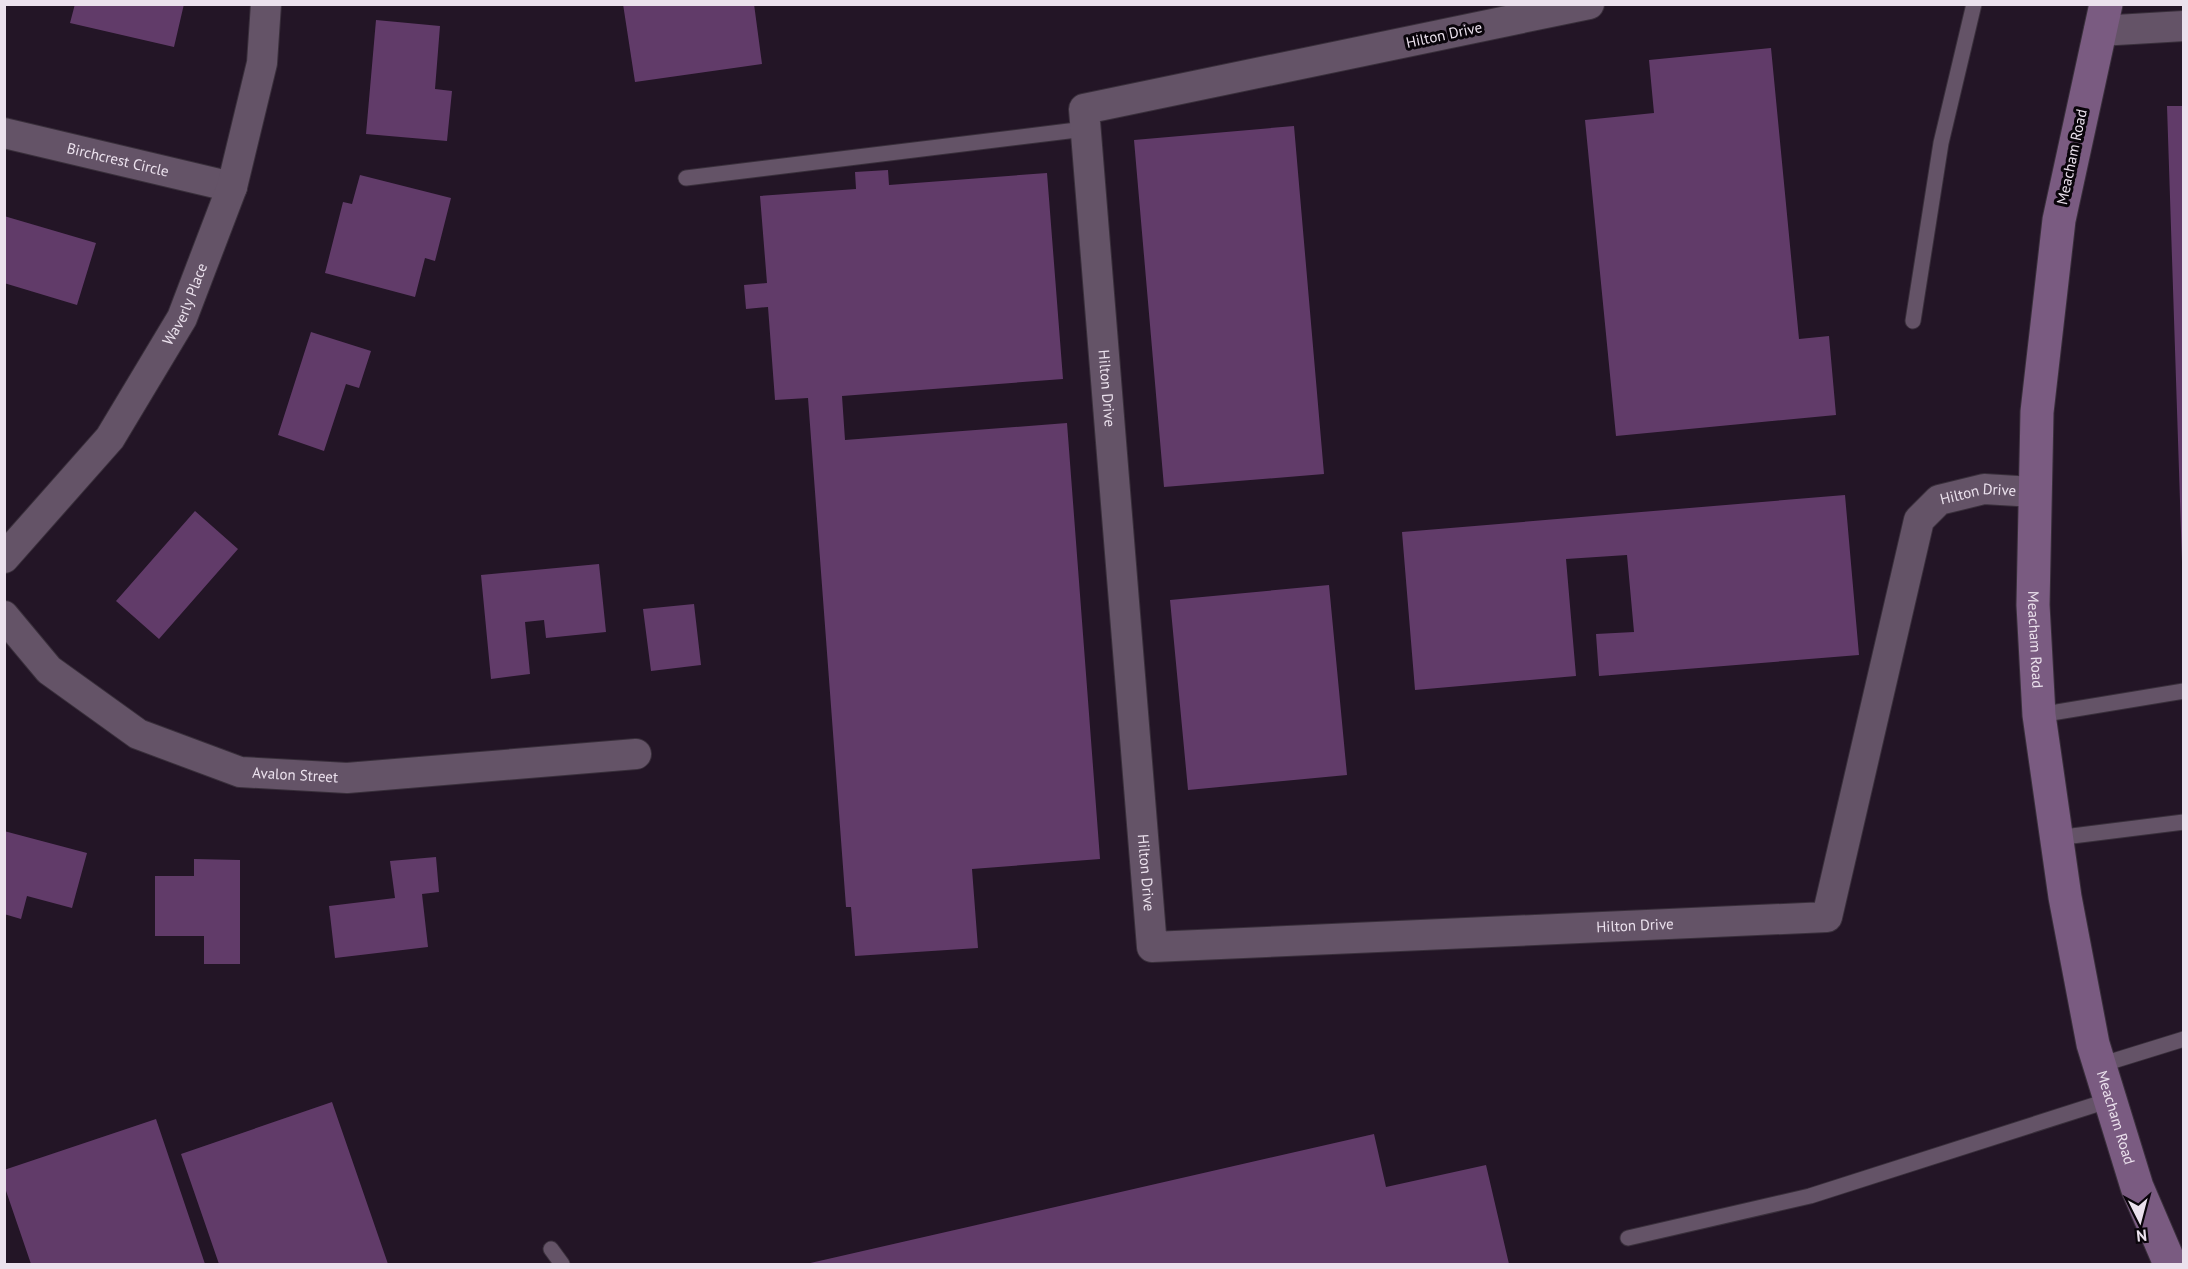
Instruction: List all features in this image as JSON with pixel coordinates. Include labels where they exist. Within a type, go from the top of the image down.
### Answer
[{"type":"street","name":"Waverly Place","points":[[4,558],[110,438],[182,318],[232,188],[262,63],[266,4]]},
{"type":"street","name":"Hilton Drive","points":[[1589,4],[1084,110],[1152,946],[1827,916],[1919,520],[1939,500],[1984,489],[2035,492]]},
{"type":"street","points":[[2103,18],[2184,26]]},
{"type":"street","name":"Meacham Road","points":[[2103,18],[2059,220],[2037,412],[2033,605],[2039,715],[2065,897],[2093,1044],[2137,1187],[2170,1264]]},
{"type":"street","name":"Birchcrest Circle","points":[[4,133],[232,188]]},
{"type":"street","name":"Avalon Street","points":[[4,615],[49,670],[138,734],[240,772],[347,778],[636,754]]},
{"type":"lane","points":[[1913,321],[1941,143],[1974,4]]},
{"type":"lane","points":[[686,178],[1085,129]]},
{"type":"lane","points":[[2039,715],[2184,691]]},
{"type":"lane","points":[[2056,838],[2184,822]]},
{"type":"lane","points":[[2100,1065],[2184,1039]]},
{"type":"lane","points":[[1628,1238],[1810,1196],[2110,1100]]},
{"type":"lane","points":[[551,1249],[562,1264]]},
{"type":"building","points":[[75,4],[184,4],[174,47],[70,23]]},
{"type":"building","points":[[623,4],[754,4],[762,64],[635,82]]},
{"type":"building","points":[[376,20],[440,26],[435,89],[452,91],[447,141],[366,134]]},
{"type":"building","points":[[1771,48],[1799,339],[1829,336],[1836,415],[1616,436],[1585,120],[1654,113],[1649,60]]},
{"type":"building","points":[[2167,106],[2184,106],[2184,562],[2182,562]]},
{"type":"building","points":[[1294,126],[1324,474],[1164,487],[1134,140]]},
{"type":"building","points":[[888,170],[889,185],[1047,173],[1063,379],[842,396],[845,440],[1067,423],[1100,859],[972,869],[978,948],[855,956],[851,907],[846,907],[808,398],[775,400],[768,307],[746,309],[744,285],[767,283],[760,196],[856,189],[855,172]]},
{"type":"building","points":[[360,175],[451,198],[435,261],[425,258],[415,297],[325,273],[343,202],[352,204]]},
{"type":"building","points":[[4,216],[96,243],[77,305],[4,283]]},
{"type":"building","points":[[311,332],[371,351],[359,388],[346,384],[324,451],[278,435]]},
{"type":"building","points":[[1845,495],[1859,655],[1599,676],[1596,634],[1634,632],[1627,555],[1566,559],[1576,676],[1415,690],[1402,532]]},
{"type":"building","points":[[195,511],[238,549],[159,639],[116,601]]},
{"type":"building","points":[[599,564],[606,632],[546,638],[544,620],[525,622],[530,674],[491,679],[481,575]]},
{"type":"building","points":[[1329,585],[1347,775],[1188,790],[1170,600]]},
{"type":"building","points":[[694,604],[701,665],[651,671],[643,609]]},
{"type":"building","points":[[4,831],[87,853],[72,908],[27,896],[21,919],[4,914]]},
{"type":"building","points":[[436,857],[439,892],[422,894],[428,947],[335,958],[329,906],[395,898],[390,861]]},
{"type":"building","points":[[194,859],[240,860],[240,964],[204,964],[204,936],[155,936],[155,876],[194,876]]},
{"type":"building","points":[[332,1102],[388,1264],[219,1264],[181,1154]]},
{"type":"building","points":[[156,1119],[205,1264],[31,1264],[4,1185],[4,1170]]},
{"type":"building","points":[[1374,1134],[1386,1187],[1486,1165],[1509,1264],[806,1264]]}]
